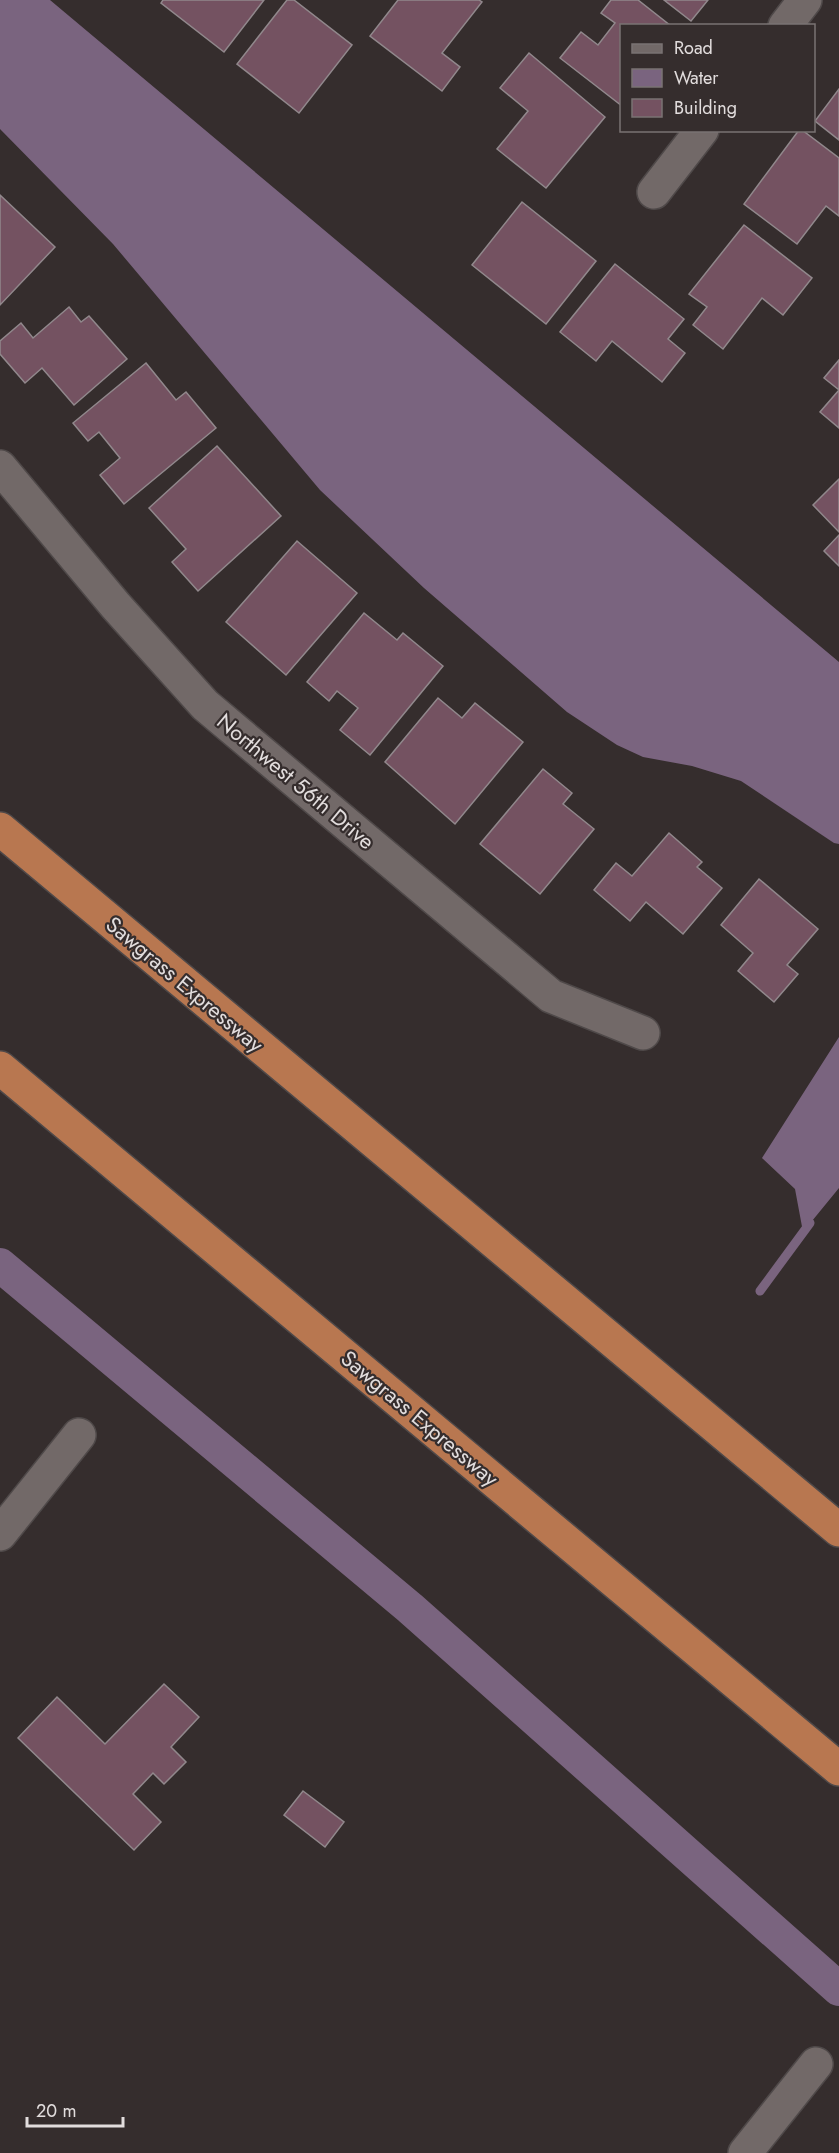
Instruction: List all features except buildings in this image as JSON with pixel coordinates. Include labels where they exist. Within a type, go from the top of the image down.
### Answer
[{"type":"highway","name":"Sawgrass Expressway","points":[[0,829],[839,1530]]},
{"type":"highway","name":"Sawgrass Expressway","points":[[0,1068],[839,1769]]},
{"type":"street","points":[[787,24],[805,0]]},
{"type":"street","points":[[654,192],[700,132]]},
{"type":"street","name":"Northwest 56th Drive","points":[[0,467],[116,606],[206,705],[551,996],[643,1034]]},
{"type":"street","points":[[0,1534],[79,1435]]},
{"type":"street","points":[[745,2153],[816,2064]]},
{"type":"water","points":[[0,0],[50,0],[839,662],[839,844],[834,843],[741,781],[692,766],[643,757],[617,745],[567,712],[424,588],[320,490],[113,244],[0,129]]},
{"type":"water","points":[[839,1037],[839,1188],[803,1232],[795,1189],[762,1158]]},
{"type":"waterway","points":[[760,1291],[810,1223]]},
{"type":"waterway","points":[[0,1265],[410,1608],[839,1989]]}]
